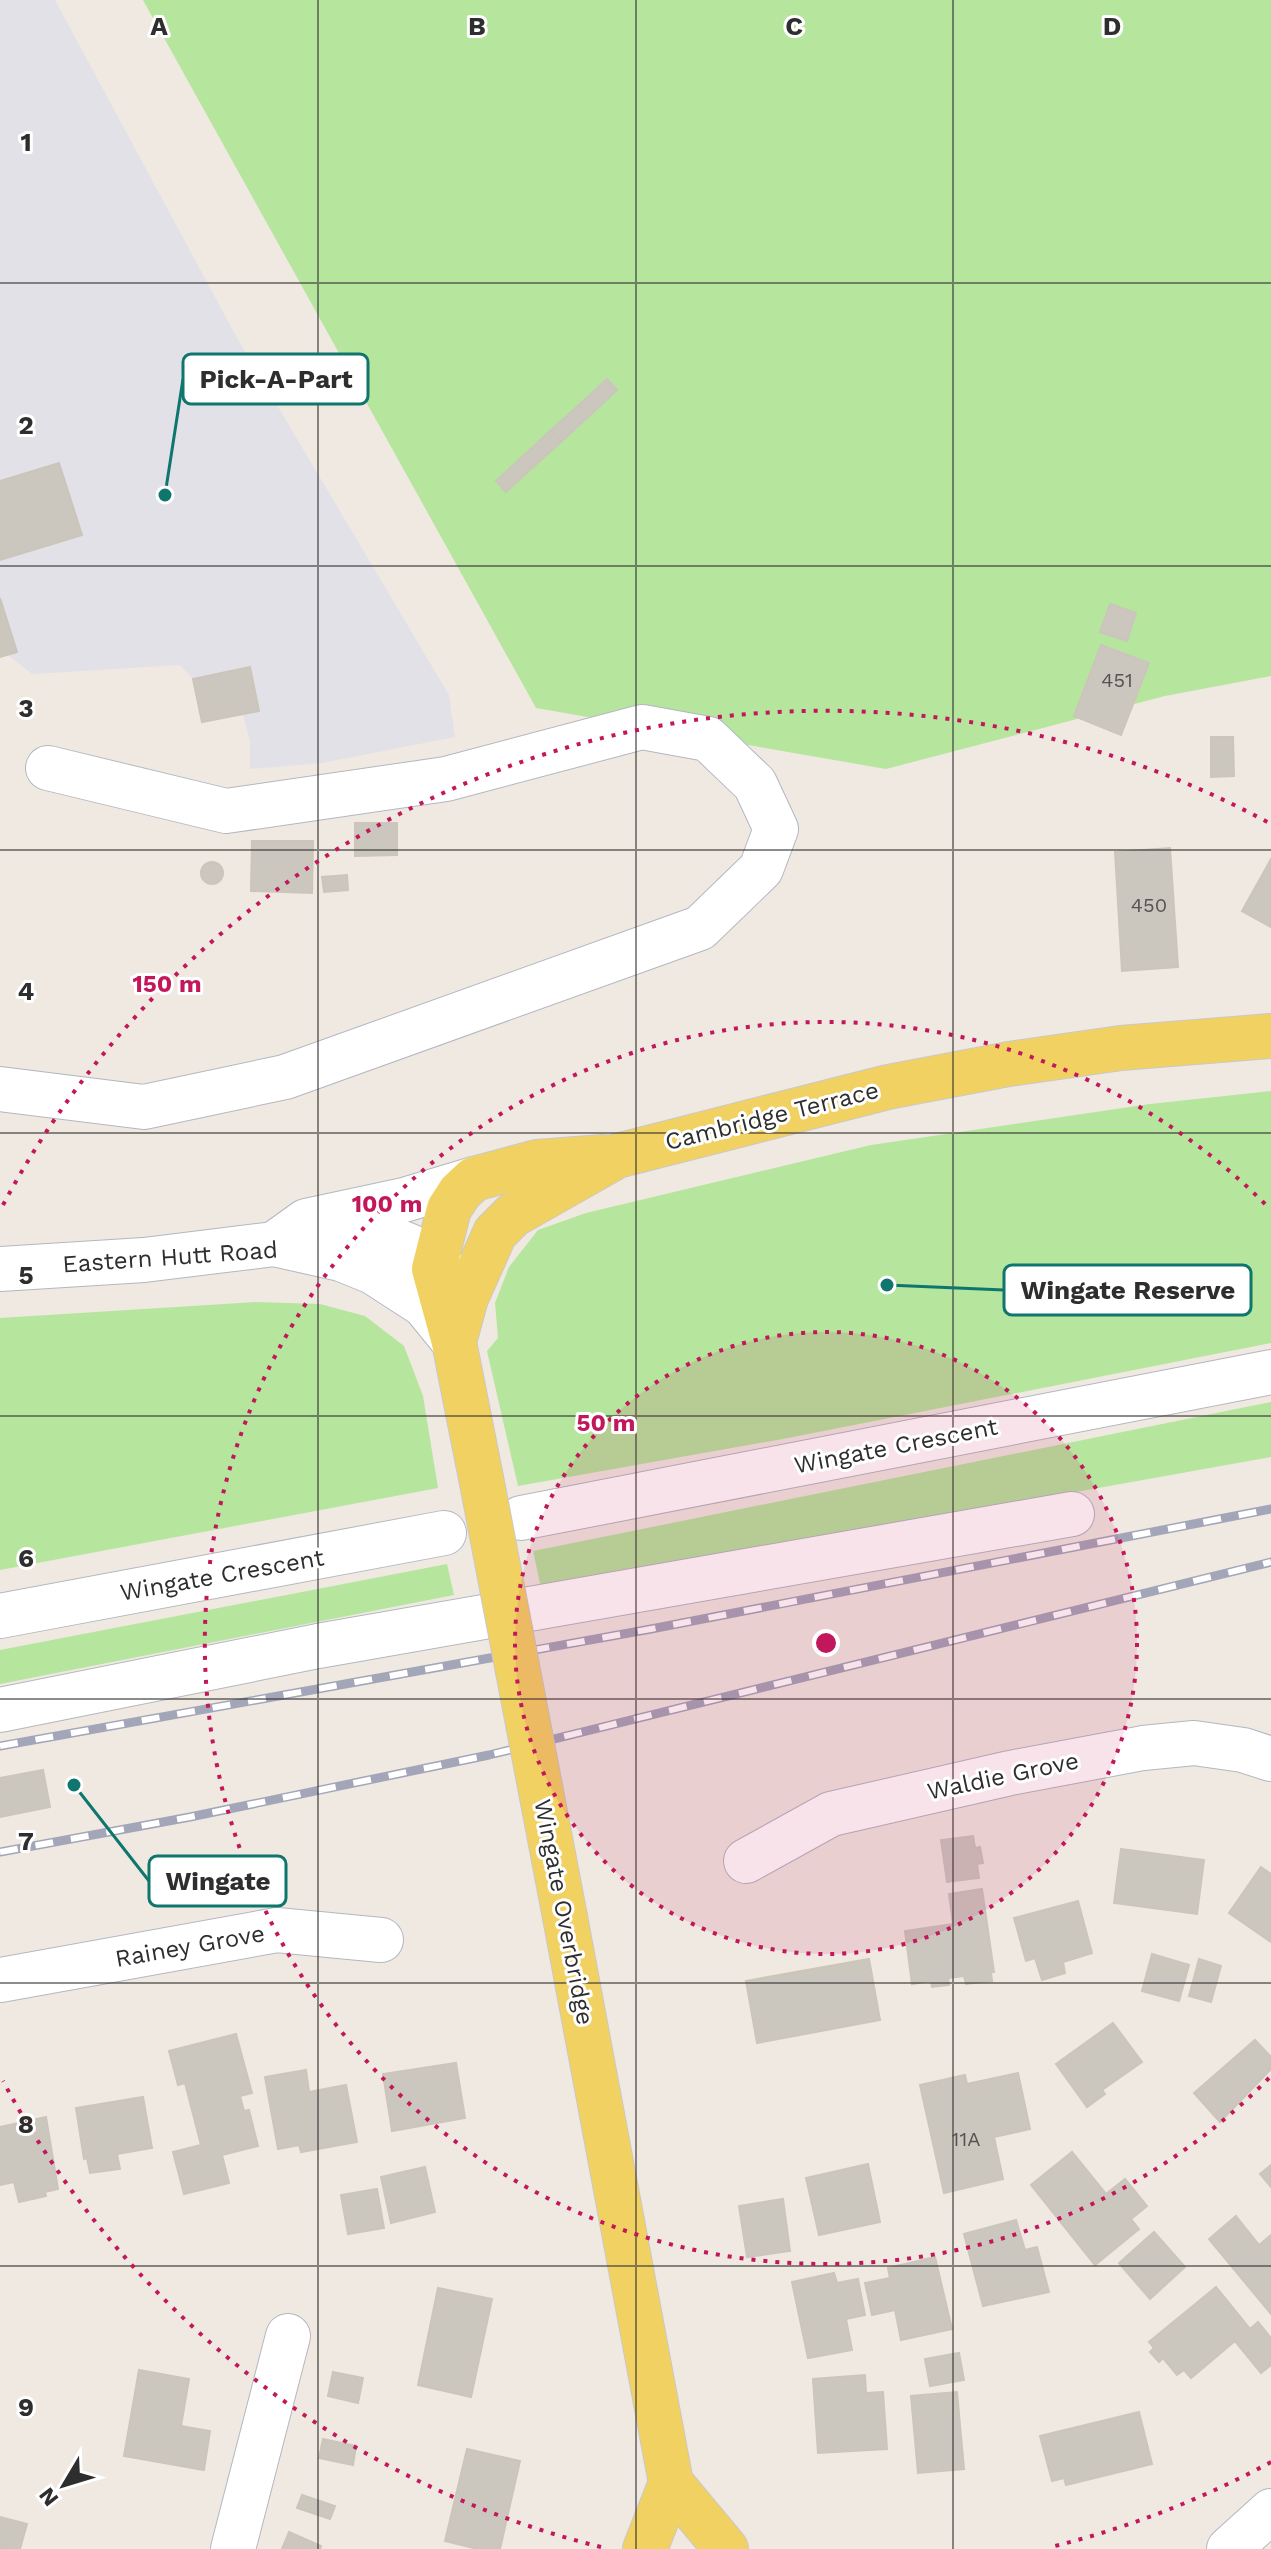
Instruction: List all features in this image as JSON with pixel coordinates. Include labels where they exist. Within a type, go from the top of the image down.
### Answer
[{"type":"main road","name":"Cambridge Terrace","points":[[454,1342],[466,1298],[489,1244],[513,1215],[617,1156],[888,1087],[1009,1064],[1121,1048],[1271,1036]]},
{"type":"main road","points":[[454,1342],[434,1269],[435,1260],[449,1209],[474,1179],[537,1162],[617,1156]]},
{"type":"main road","name":"Wingate Overbridge","points":[[454,1342],[671,2483],[726,2549]]},
{"type":"main road","points":[[645,2549],[671,2483]]},
{"type":"street","points":[[0,1089],[144,1107],[285,1077],[700,928],[761,869],[776,829],[755,784],[708,739],[642,727],[446,779],[226,811],[48,768]]},
{"type":"street","points":[[282,1238],[306,1221],[404,1200],[474,1179]]},
{"type":"street","name":"Eastern Hutt Road","points":[[0,1269],[144,1260],[282,1238],[376,1233],[402,1242],[435,1260],[466,1298]]},
{"type":"street","name":"Eastern Hutt Road","points":[[282,1238],[373,1272],[424,1305],[454,1342]]},
{"type":"street","name":"Wingate Crescent","points":[[521,1518],[1271,1372]]},
{"type":"street","points":[[0,1710],[318,1646],[1072,1514]]},
{"type":"street","name":"Wingate Crescent","points":[[0,1616],[444,1533]]},
{"type":"street","name":"Waldie Grove","points":[[746,1861],[831,1814],[1010,1773],[1143,1748],[1194,1743],[1243,1750],[1271,1759]]},
{"type":"street","name":"Rainey Grove","points":[[0,1980],[277,1930],[381,1940]]},
{"type":"street","points":[[233,2549],[288,2336]]},
{"type":"street","points":[[1229,2549],[1271,2511]]},
{"type":"shaded area","points":[[0,0],[55,0],[236,336],[449,695],[455,737],[322,763],[250,769],[250,742],[243,714],[202,722],[193,679],[180,665],[32,674],[8,655],[0,657]]},
{"type":"green space","points":[[143,0],[1271,0],[1271,676],[1165,696],[886,769],[536,708]]},
{"type":"green space","points":[[1271,1091],[1271,1343],[783,1439],[518,1486],[487,1351],[498,1338],[495,1303],[509,1267],[538,1230],[586,1213],[871,1145],[1150,1104]]},
{"type":"green space","points":[[256,1302],[320,1304],[365,1316],[404,1346],[423,1396],[438,1488],[0,1570],[0,1318]]},
{"type":"green space","points":[[1271,1402],[1271,1457],[541,1588],[533,1551]]},
{"type":"green space","points":[[447,1564],[454,1595],[0,1684],[0,1650]]},
{"type":"building","points":[[607,379],[617,390],[589,416],[579,405]]},
{"type":"building","points":[[579,405],[589,416],[561,442],[551,430]]},
{"type":"building","points":[[551,430],[561,442],[532,468],[522,457]]},
{"type":"building","points":[[522,457],[532,468],[506,492],[496,481]]},
{"type":"building","points":[[59,463],[82,535],[0,560],[0,481]]},
{"type":"building","points":[[0,598],[17,652],[0,657]]},
{"type":"building","points":[[1110,604],[1136,613],[1127,641],[1100,632]]},
{"type":"building","points":[[1101,645],[1149,663],[1121,735],[1074,716]]},
{"type":"building","points":[[250,667],[259,711],[202,722],[193,679]]},
{"type":"building","points":[[1211,737],[1233,737],[1234,776],[1211,777]]},
{"type":"building","points":[[355,823],[397,823],[397,855],[355,856]]},
{"type":"building","points":[[252,841],[313,841],[312,893],[251,891]]},
{"type":"building","points":[[1170,848],[1178,967],[1122,971],[1115,852]]},
{"type":"building","points":[[1271,859],[1271,927],[1242,911]]},
{"type":"building","points":[[212,862],[223,873],[212,884],[201,873]]},
{"type":"building","points":[[347,875],[348,890],[324,892],[322,877]]},
{"type":"building","points":[[43,1770],[50,1807],[0,1817],[0,1778]]},
{"type":"building","points":[[973,1836],[975,1848],[980,1847],[983,1863],[977,1864],[979,1878],[947,1882],[941,1840]]},
{"type":"building","points":[[1121,1849],[1204,1860],[1197,1914],[1114,1903]]},
{"type":"building","points":[[1261,1867],[1271,1874],[1271,1942],[1229,1913]]},
{"type":"building","points":[[982,1889],[994,1972],[991,1972],[992,1981],[966,1984],[964,1976],[948,1978],[949,1985],[932,1987],[931,1981],[912,1984],[905,1931],[953,1924],[949,1894]]},
{"type":"building","points":[[1078,1901],[1092,1953],[1063,1962],[1065,1973],[1042,1980],[1035,1958],[1026,1961],[1014,1918]]},
{"type":"building","points":[[1152,1954],[1189,1965],[1179,2001],[1142,1991]]},
{"type":"building","points":[[869,1959],[880,2020],[757,2043],[746,1981]]},
{"type":"building","points":[[1199,1959],[1221,1966],[1211,2002],[1189,1996]]},
{"type":"building","points":[[1113,2023],[1142,2062],[1102,2090],[1105,2094],[1087,2107],[1056,2064]]},
{"type":"building","points":[[236,2034],[252,2093],[240,2096],[244,2111],[249,2110],[258,2146],[222,2155],[229,2183],[184,2194],[173,2152],[201,2145],[185,2083],[178,2085],[169,2051]]},
{"type":"building","points":[[1255,2040],[1271,2057],[1271,2069],[1220,2122],[1194,2093]]},
{"type":"building","points":[[456,2063],[465,2118],[392,2131],[383,2074]]},
{"type":"building","points":[[306,2070],[309,2092],[346,2085],[357,2142],[301,2152],[299,2145],[278,2149],[265,2077]]},
{"type":"building","points":[[1018,2073],[1030,2129],[994,2137],[1003,2179],[944,2193],[920,2085],[965,2075],[967,2084]]},
{"type":"building","points":[[143,2097],[152,2148],[117,2154],[120,2169],[90,2173],[87,2158],[84,2159],[76,2108]]},
{"type":"building","points":[[46,2117],[58,2189],[45,2192],[46,2196],[19,2202],[14,2182],[0,2185],[0,2127]]},
{"type":"building","points":[[1072,2152],[1106,2194],[1125,2179],[1147,2206],[1131,2219],[1139,2229],[1095,2265],[1031,2185]]},
{"type":"building","points":[[868,2164],[880,2222],[819,2235],[806,2178]]},
{"type":"building","points":[[1271,2165],[1271,2187],[1260,2174]]},
{"type":"building","points":[[425,2167],[435,2212],[391,2223],[381,2177]]},
{"type":"building","points":[[377,2189],[384,2228],[348,2234],[341,2195]]},
{"type":"building","points":[[783,2199],[790,2251],[747,2257],[739,2206]]},
{"type":"building","points":[[1236,2216],[1259,2245],[1271,2235],[1271,2314],[1209,2239]]},
{"type":"building","points":[[1016,2220],[1025,2250],[1037,2247],[1049,2292],[983,2306],[964,2234]]},
{"type":"building","points":[[1154,2232],[1185,2267],[1150,2299],[1119,2263]]},
{"type":"building","points":[[935,2257],[952,2329],[901,2340],[895,2310],[872,2315],[865,2283],[890,2278],[888,2268]]},
{"type":"building","points":[[834,2273],[837,2283],[858,2279],[865,2315],[846,2319],[852,2350],[808,2358],[792,2282]]},
{"type":"building","points":[[1216,2287],[1250,2329],[1258,2322],[1271,2338],[1271,2365],[1261,2373],[1235,2341],[1191,2378],[1184,2370],[1177,2375],[1163,2358],[1159,2362],[1150,2352],[1154,2348],[1149,2342]]},
{"type":"building","points":[[438,2288],[492,2299],[471,2397],[418,2385]]},
{"type":"building","points":[[959,2353],[964,2380],[930,2386],[925,2359]]},
{"type":"building","points":[[139,2370],[189,2379],[181,2426],[210,2431],[204,2470],[124,2456]]},
{"type":"building","points":[[333,2372],[363,2378],[358,2403],[328,2396]]},
{"type":"building","points":[[865,2375],[866,2393],[883,2392],[887,2449],[818,2453],[813,2379]]},
{"type":"building","points":[[957,2392],[964,2469],[918,2473],[911,2396]]},
{"type":"building","points":[[1139,2412],[1152,2464],[1066,2485],[1064,2478],[1052,2481],[1040,2436]]},
{"type":"building","points":[[323,2439],[356,2446],[353,2465],[319,2458]]},
{"type":"building","points":[[467,2449],[520,2461],[500,2549],[478,2549],[445,2541]]},
{"type":"building","points":[[302,2495],[335,2506],[330,2519],[297,2508]]},
{"type":"building","points":[[0,2517],[27,2524],[20,2549],[0,2549]]},
{"type":"building","points":[[289,2532],[321,2546],[320,2549],[282,2549]]},
{"type":"railway","points":[[0,1746],[651,1629],[1271,1509]]},
{"type":"railway","points":[[0,1852],[190,1817],[489,1755],[1271,1562]]},
{"type":"place","name":"Pick-A-Part","points":[[165,495]]},
{"type":"place","name":"Wingate Reserve","points":[[887,1285]]},
{"type":"place","name":"Wingate","points":[[74,1785]]}]
